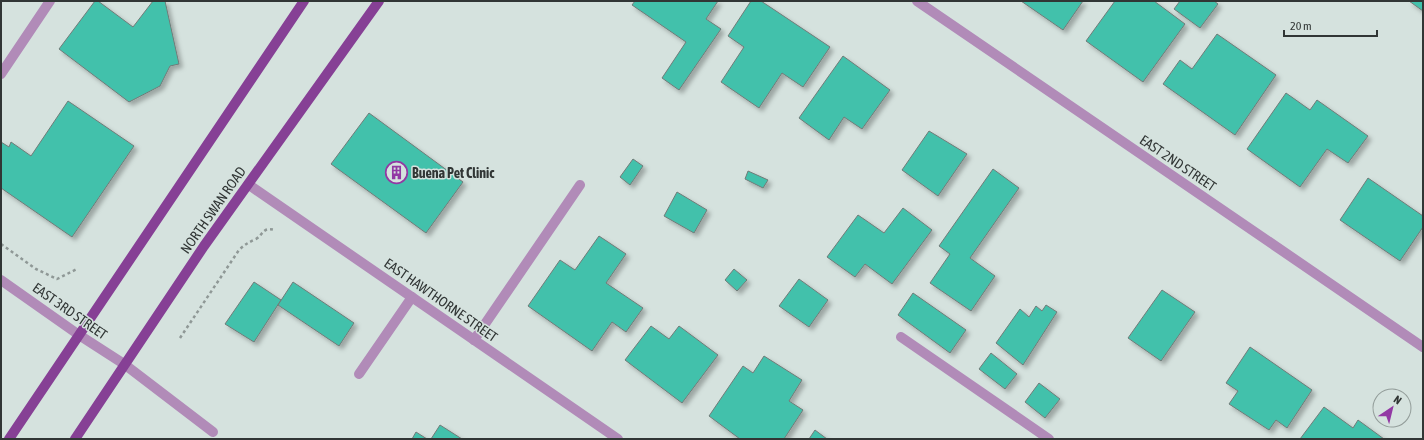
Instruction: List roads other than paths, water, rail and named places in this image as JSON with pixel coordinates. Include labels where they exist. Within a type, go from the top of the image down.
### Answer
[{"type":"main road","points":[[9,439],[304,1]]},
{"type":"main road","name":"NORTH SWAN ROAD","points":[[75,439],[204,246],[379,1]]},
{"type":"street","points":[[1,74],[50,1]]},
{"type":"street","name":"EAST 2ND STREET","points":[[917,1],[1423,347]]},
{"type":"street","name":"EAST HAWTHORNE STREET","points":[[249,184],[618,439]]},
{"type":"street","points":[[474,340],[580,186]]},
{"type":"street","name":"EAST 3RD STREET","points":[[1,280],[79,335],[124,364],[214,432]]},
{"type":"street","points":[[360,374],[412,297]]},
{"type":"street","points":[[901,337],[1049,439]]},
{"type":"place","name":"Buena Pet Clinic","points":[[397,173]]}]
